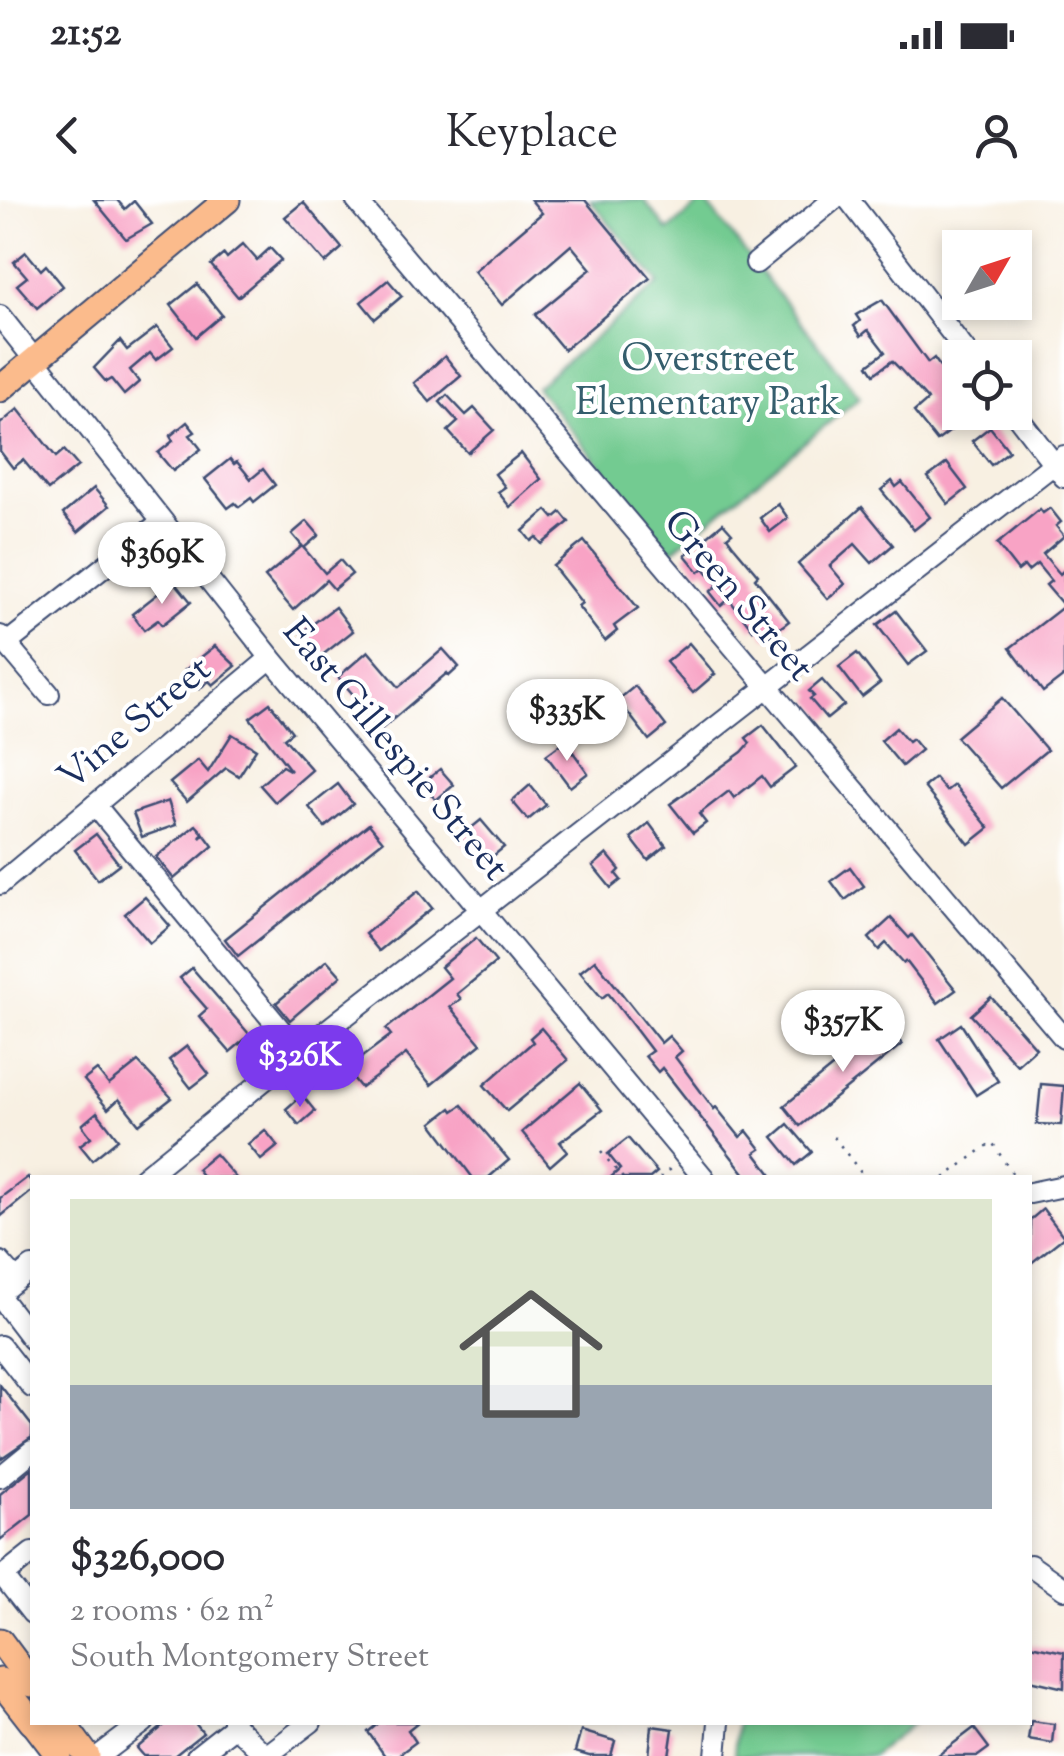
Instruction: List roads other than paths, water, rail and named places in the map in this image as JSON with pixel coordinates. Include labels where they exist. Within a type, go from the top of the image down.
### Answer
[{"type":"main road","points":[[0,389],[227,200]]},
{"type":"main road","points":[[0,1641],[15,1696],[30,1718]]},
{"type":"main road","points":[[35,1725],[59,1756]]},
{"type":"main road","points":[[64,1725],[87,1756]]},
{"type":"street","name":"Green Street","points":[[356,200],[1064,1038]]},
{"type":"street","points":[[756,263],[833,200]]},
{"type":"street","points":[[849,200],[957,340]]},
{"type":"street","name":"East Gillespie Street","points":[[0,316],[270,658],[701,1175]]},
{"type":"street","points":[[147,1175],[767,687],[1061,466],[1030,430]]},
{"type":"street","points":[[49,694],[3,640],[161,522]]},
{"type":"street","name":"Vine Street","points":[[0,884],[270,658]]},
{"type":"street","points":[[95,805],[299,1052]]},
{"type":"street","points":[[1032,1192],[1064,1186]]},
{"type":"street","points":[[0,1262],[5,1290],[30,1335]]},
{"type":"street","points":[[5,1290],[30,1269]]},
{"type":"street","points":[[1,1350],[30,1385]]},
{"type":"street","points":[[0,1477],[30,1453]]},
{"type":"street","points":[[30,1555],[2,1576],[30,1611]]},
{"type":"street","points":[[1032,1566],[1064,1589]]},
{"type":"street","points":[[99,1756],[140,1725]]},
{"type":"street","points":[[197,1756],[233,1725]]},
{"type":"street","points":[[235,1725],[266,1756],[307,1725]]},
{"type":"street","points":[[716,1756],[719,1725]]},
{"type":"park label","name":"Overstreet Elementary Park","points":[[708,383]]}]
